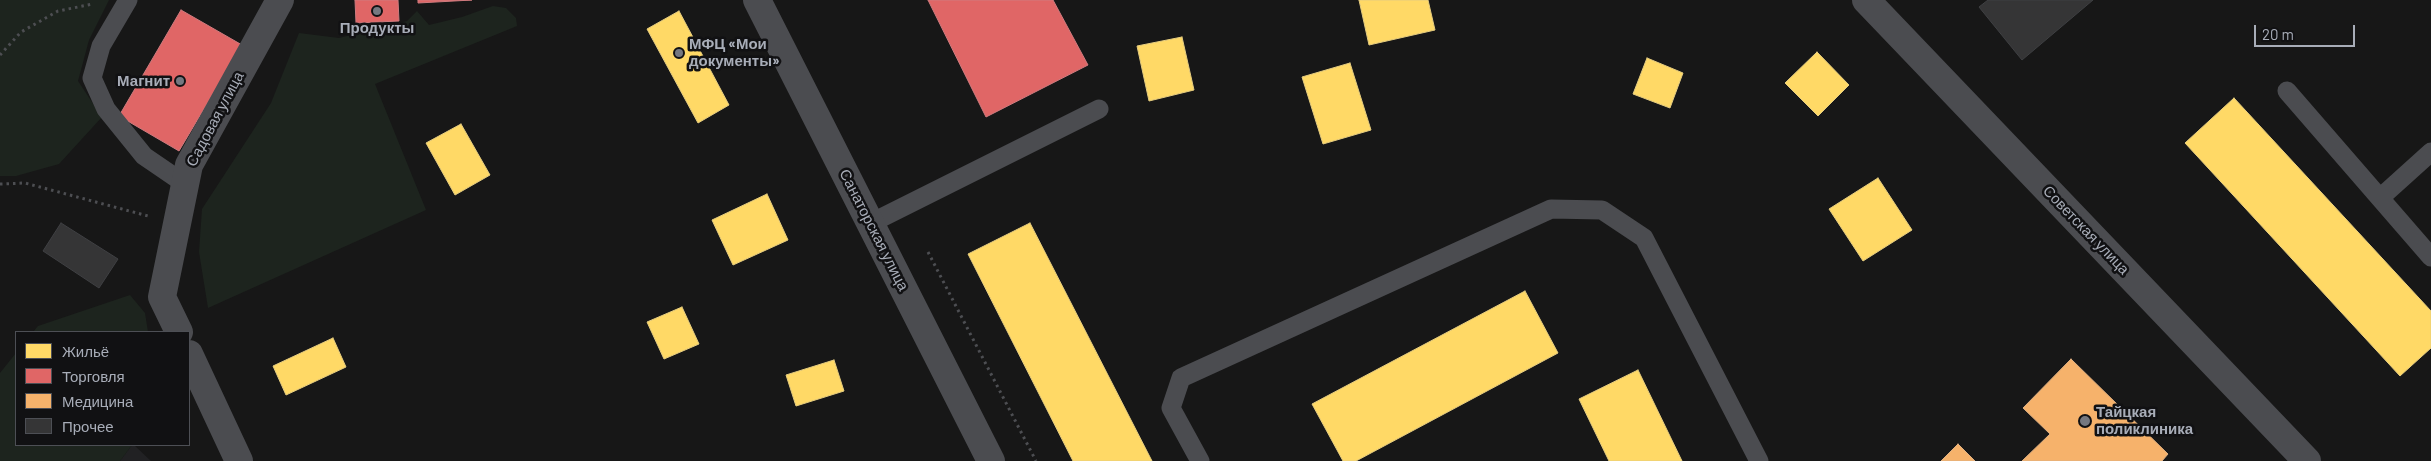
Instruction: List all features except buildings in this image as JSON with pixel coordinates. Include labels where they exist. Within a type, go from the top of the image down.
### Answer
[{"type":"street","name":"Садовая улица","points":[[179,331],[162,297],[189,165],[280,0]]},
{"type":"street","name":"Санаторская улица","points":[[757,0],[991,461]]},
{"type":"street","name":"Советская улица","points":[[1866,0],[2307,461]]},
{"type":"street","points":[[190,356],[239,461]]},
{"type":"lane","points":[[128,0],[101,46],[92,78],[106,109],[144,156],[185,184]]},
{"type":"lane","points":[[2288,91],[2431,257]]},
{"type":"lane","points":[[871,224],[1099,109]]},
{"type":"lane","points":[[2380,198],[2431,152]]},
{"type":"lane","points":[[1200,461],[1171,408],[1181,378],[1551,209],[1602,210],[1644,238],[1759,461]]},
{"type":"path","points":[[0,55],[21,32],[58,11],[98,3]]},
{"type":"path","points":[[0,184],[25,183],[177,224]]},
{"type":"path","points":[[928,252],[1036,461]]},
{"type":"shaded area","points":[[0,0],[109,0],[89,40],[78,81],[102,117],[59,164],[16,176],[0,176]]},
{"type":"shaded area","points":[[493,6],[506,8],[516,18],[517,26],[375,84],[426,210],[208,308],[199,252],[202,209],[271,103],[299,33],[339,38],[407,21],[417,11],[429,25],[462,17]]},
{"type":"shaded area","points":[[130,295],[145,313],[148,331],[34,331],[38,326]]},
{"type":"shaded area","points":[[15,354],[15,446],[131,446],[120,461],[0,461],[0,373]]},
{"type":"shaded area","points":[[131,446],[135,446],[151,461],[120,461]]},
{"type":"place","name":"Продукты","points":[[377,11]]},
{"type":"place","name":"МФЦ «Мои документы»","points":[[679,53]]},
{"type":"place","name":"Магнит","points":[[180,81]]},
{"type":"place","name":"Тайцкая поликлиника","points":[[2085,421]]}]
